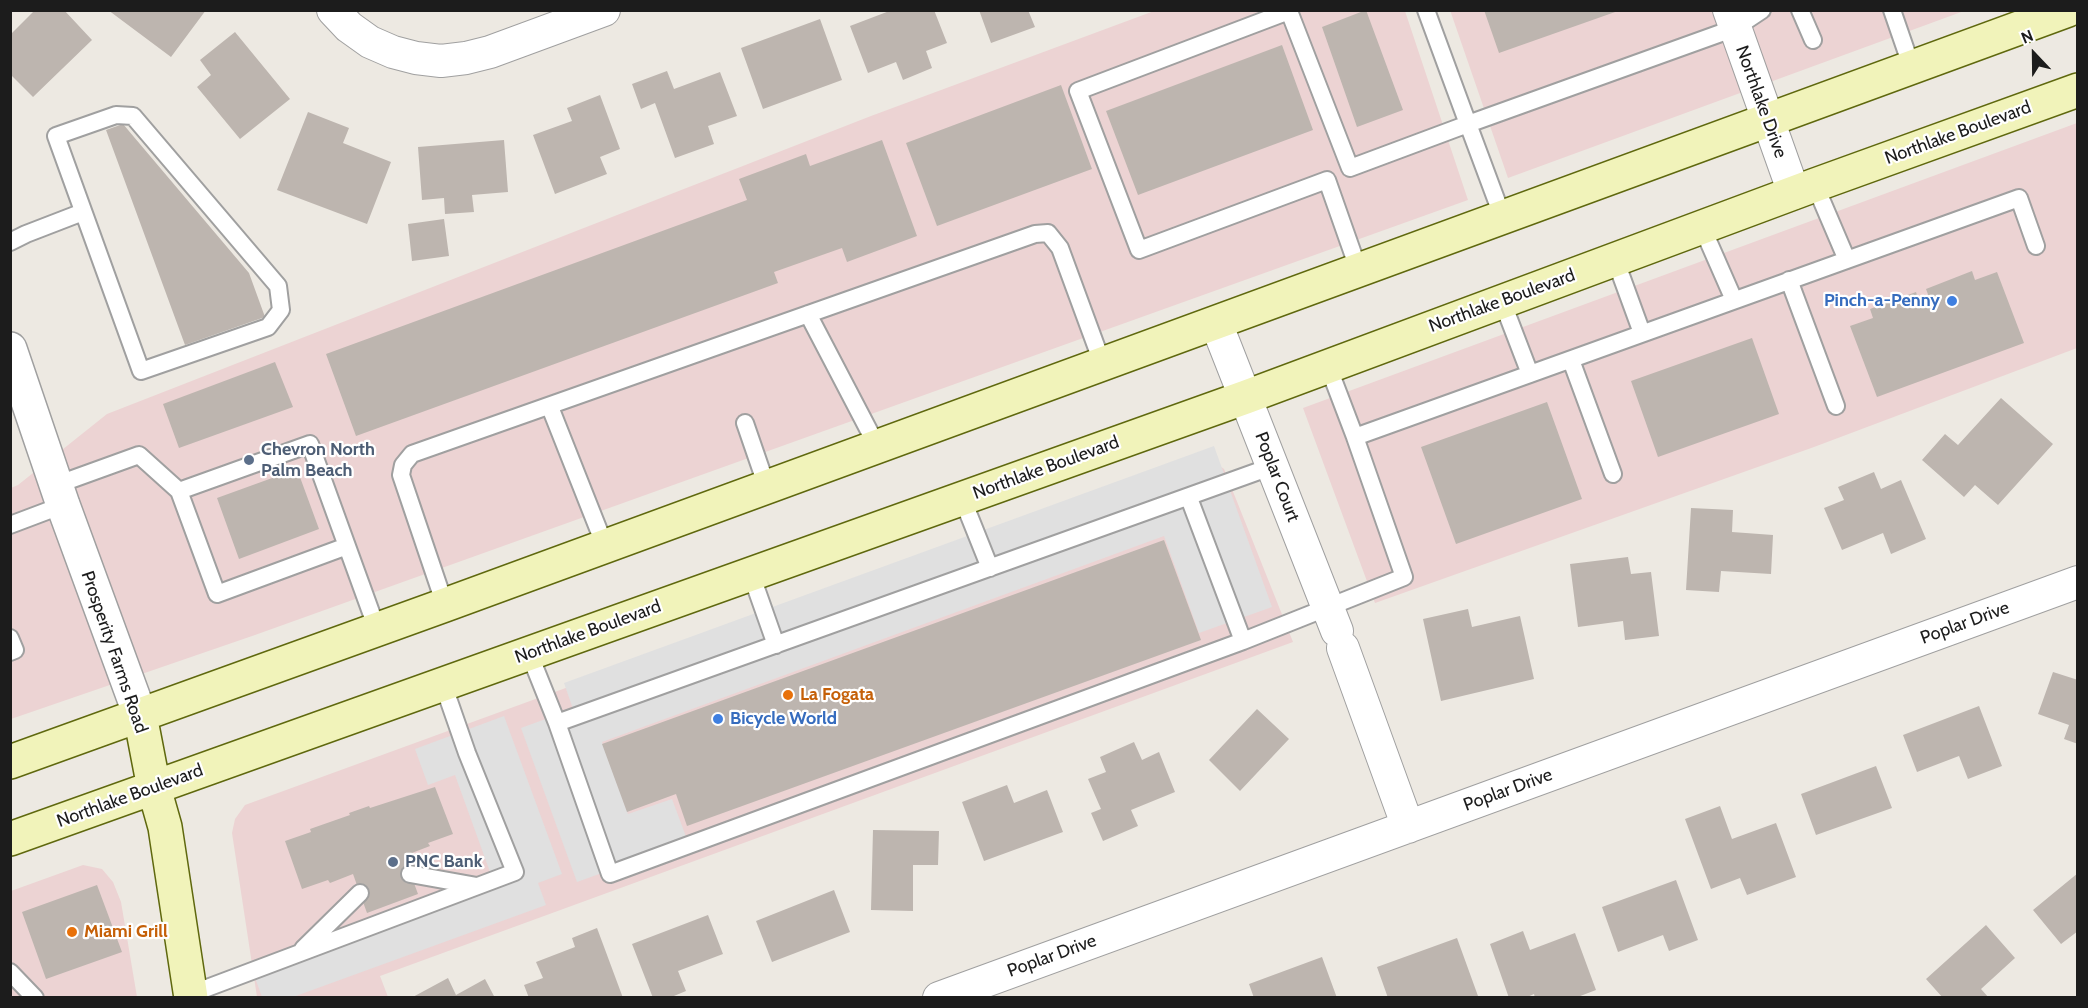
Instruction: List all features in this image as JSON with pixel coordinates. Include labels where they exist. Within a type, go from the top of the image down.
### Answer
[{"type":"main road","points":[[10,762],[1912,68],[2024,18],[2068,10]]},
{"type":"main road","name":"Northlake Boulevard","points":[[10,838],[1246,397],[1804,189],[2078,90]]},
{"type":"main road","name":"Prosperity Farms Road","points":[[140,715],[154,788],[165,827],[191,996]]},
{"type":"street","points":[[333,10],[370,42],[393,52],[441,61],[490,52],[604,10]]},
{"type":"street","name":"Northlake Drive","points":[[1732,19],[1769,120],[1804,189]]},
{"type":"street","name":"Poplar Court","points":[[1216,323],[1336,629],[1408,827]]},
{"type":"street","name":"Prosperity Farms Road","points":[[10,349],[140,715]]},
{"type":"street","name":"Poplar Drive","points":[[939,998],[2078,582]]},
{"type":"lane","points":[[1426,10],[1503,218]]},
{"type":"lane","points":[[1350,168],[1289,11],[1078,91],[1139,250],[1327,180],[1350,168],[1468,124],[1732,19],[1762,10]]},
{"type":"lane","points":[[1800,10],[1812,40]]},
{"type":"lane","points":[[1892,10],[1912,68]]},
{"type":"lane","points":[[116,115],[133,116],[278,286],[281,310],[268,327],[141,371],[83,212],[56,136],[116,115]]},
{"type":"lane","points":[[1327,180],[1359,271]]},
{"type":"lane","points":[[1804,189],[1847,260]]},
{"type":"lane","points":[[1355,437],[2019,198],[2036,246]]},
{"type":"lane","points":[[10,242],[83,212]]},
{"type":"lane","points":[[1702,227],[1734,300]]},
{"type":"lane","points":[[445,605],[401,475],[403,465],[412,454],[1035,234],[1048,234],[1060,248],[1103,365]]},
{"type":"lane","points":[[1615,259],[1642,333]]},
{"type":"lane","points":[[1789,280],[1836,406]]},
{"type":"lane","points":[[1502,301],[1530,374]]},
{"type":"lane","points":[[808,314],[877,446]]},
{"type":"lane","points":[[1571,360],[1613,474]]},
{"type":"lane","points":[[529,653],[557,723],[610,874],[1243,641],[1336,629],[1404,577],[1328,366]]},
{"type":"lane","points":[[550,407],[605,546]]},
{"type":"lane","points":[[745,423],[767,487]]},
{"type":"lane","points":[[179,490],[310,444],[377,629]]},
{"type":"lane","points":[[10,525],[60,495],[139,455],[179,490],[217,594],[347,546]]},
{"type":"lane","points":[[557,723],[1273,466]]},
{"type":"lane","points":[[962,498],[990,568]]},
{"type":"lane","points":[[1189,498],[1243,641]]},
{"type":"lane","points":[[751,574],[776,645]]},
{"type":"lane","points":[[10,638],[15,650],[10,652]]},
{"type":"lane","points":[[191,996],[298,953],[515,872],[467,753],[443,684]]},
{"type":"lane","points":[[410,874],[478,886]]},
{"type":"lane","points":[[298,953],[360,893]]},
{"type":"lane","points":[[10,972],[35,998]]},
{"type":"shaded area","points":[[1450,10],[1964,11],[1508,178]]},
{"type":"shaded area","points":[[1154,11],[1405,11],[1468,200],[255,635],[11,719],[11,488],[18,485],[107,414],[871,116]]},
{"type":"shaded area","points":[[2077,123],[2077,348],[1814,447],[1375,603],[1303,408]]},
{"type":"shaded area","points":[[1214,446],[1272,607],[1199,633],[1164,536],[602,742],[628,814],[672,799],[688,842],[577,882],[521,728],[573,709],[564,683]]},
{"type":"shaded area","points":[[1196,458],[1212,460],[1224,469],[1293,642],[380,976],[388,997],[257,997],[232,833],[235,819],[245,805]]},
{"type":"shaded area","points":[[504,716],[562,874],[538,883],[546,905],[293,997],[262,997],[253,972],[494,883],[455,775],[428,785],[415,749]]},
{"type":"shaded area","points":[[83,865],[102,869],[113,882],[121,902],[137,997],[11,998],[11,891]]},
{"type":"building","points":[[35,10],[64,10],[92,40],[33,97],[10,74],[10,35]]},
{"type":"building","points":[[108,10],[206,10],[171,57]]},
{"type":"building","points":[[892,10],[934,10],[947,43],[926,51],[932,68],[903,80],[896,62],[868,73],[850,26]]},
{"type":"building","points":[[979,10],[1028,10],[1035,27],[991,43]]},
{"type":"building","points":[[1366,10],[1403,110],[1357,127],[1322,27]]},
{"type":"building","points":[[1484,10],[1618,10],[1618,11],[1499,53]]},
{"type":"building","points":[[820,19],[842,80],[763,109],[741,48]]},
{"type":"building","points":[[235,32],[290,99],[240,139],[197,87],[211,75],[200,60]]},
{"type":"building","points":[[1282,45],[1313,130],[1138,195],[1106,111]]},
{"type":"building","points":[[667,71],[674,89],[720,72],[737,116],[708,126],[714,144],[675,158],[655,103],[641,109],[632,84]]},
{"type":"building","points":[[1061,85],[1092,169],[937,226],[906,143]]},
{"type":"building","points":[[600,95],[620,149],[600,157],[607,174],[555,194],[533,135],[572,121],[567,108]]},
{"type":"building","points":[[308,112],[349,128],[343,143],[391,162],[367,224],[277,190]]},
{"type":"building","points":[[123,124],[249,273],[265,317],[185,345],[106,130]]},
{"type":"building","points":[[504,140],[508,192],[472,195],[474,212],[445,214],[444,198],[422,200],[418,147]]},
{"type":"building","points":[[882,140],[917,236],[847,262],[842,248],[774,272],[778,283],[356,436],[326,354],[747,200],[739,179],[806,154],[810,166]]},
{"type":"building","points":[[444,219],[449,256],[412,261],[408,224]]},
{"type":"building","points":[[1972,271],[1975,280],[1997,272],[2024,343],[1877,397],[1850,326],[1873,318],[1870,309],[1916,292],[1919,301],[1929,297],[1926,289]]},
{"type":"building","points":[[1752,338],[1779,414],[1658,457],[1631,381]]},
{"type":"building","points":[[275,362],[293,407],[179,448],[163,404]]},
{"type":"building","points":[[2001,398],[2053,444],[1998,505],[1975,485],[1964,497],[1922,460],[1945,434],[1958,445]]},
{"type":"building","points":[[1547,402],[1582,499],[1456,544],[1421,447]]},
{"type":"building","points":[[297,469],[319,529],[239,559],[217,498]]},
{"type":"building","points":[[1874,472],[1881,489],[1901,480],[1926,539],[1891,554],[1883,533],[1842,550],[1824,508],[1844,500],[1838,487]]},
{"type":"building","points":[[1691,508],[1733,510],[1732,532],[1773,535],[1771,574],[1721,571],[1719,592],[1686,590]]},
{"type":"building","points":[[1164,540],[1201,640],[687,826],[676,794],[627,812],[602,744]]},
{"type":"building","points":[[1628,557],[1631,574],[1651,572],[1659,636],[1625,640],[1623,621],[1578,627],[1570,564]]},
{"type":"building","points":[[1468,609],[1472,627],[1520,616],[1534,679],[1441,701],[1423,619]]},
{"type":"building","points":[[2053,672],[2078,680],[2078,744],[2064,739],[2069,725],[2038,714]]},
{"type":"building","points":[[1979,706],[2002,766],[1968,779],[1959,756],[1917,772],[1903,735]]},
{"type":"building","points":[[1257,709],[1289,739],[1240,791],[1209,760]]},
{"type":"building","points":[[1134,742],[1142,760],[1159,752],[1175,792],[1131,810],[1138,826],[1103,841],[1091,813],[1101,809],[1088,779],[1106,772],[1100,757]]},
{"type":"building","points":[[1876,766],[1892,808],[1816,835],[1801,794]]},
{"type":"building","points":[[1007,785],[1014,803],[1047,790],[1063,832],[984,861],[962,802]]},
{"type":"building","points":[[435,787],[453,834],[428,843],[430,846],[404,856],[418,894],[367,913],[353,874],[330,883],[328,880],[302,889],[285,841],[311,832],[310,829],[350,815],[349,813]]},
{"type":"building","points":[[1720,806],[1732,839],[1776,823],[1796,877],[1747,895],[1740,878],[1711,889],[1685,819]]},
{"type":"building","points":[[873,830],[939,831],[938,865],[913,865],[913,911],[871,910]]},
{"type":"building","points":[[2078,873],[2078,931],[2061,944],[2033,910]]},
{"type":"building","points":[[1676,880],[1698,940],[1669,951],[1663,935],[1618,952],[1602,907]]},
{"type":"building","name":"Miami Grill","points":[[97,885],[122,952],[46,979],[22,912]]},
{"type":"building","points":[[834,890],[850,932],[772,962],[756,921]]},
{"type":"building","points":[[708,915],[723,954],[678,971],[686,991],[669,998],[653,998],[632,944]]},
{"type":"building","points":[[1986,925],[2015,958],[1981,989],[1989,998],[1943,998],[1926,979]]},
{"type":"building","points":[[597,928],[623,998],[529,998],[524,985],[543,978],[536,962],[575,947],[572,938]]},
{"type":"building","points":[[1523,931],[1530,950],[1575,933],[1596,990],[1575,998],[1535,998],[1534,994],[1525,998],[1509,998],[1490,944]]},
{"type":"building","points":[[1457,938],[1478,996],[1473,998],[1388,998],[1377,967]]},
{"type":"building","points":[[1322,957],[1337,998],[1254,998],[1249,984]]},
{"type":"building","points":[[448,978],[456,995],[485,979],[495,998],[411,998]]},
{"type":"place","name":"Pinch-a-Penny","points":[[1952,301]]},
{"type":"place","name":"Chevron North Palm Beach","points":[[249,460]]},
{"type":"place","name":"La Fogata","points":[[788,695]]},
{"type":"place","name":"Bicycle World","points":[[718,719]]},
{"type":"place","name":"PNC Bank","points":[[393,862]]},
{"type":"place","name":"Miami Grill","points":[[72,932]]}]
